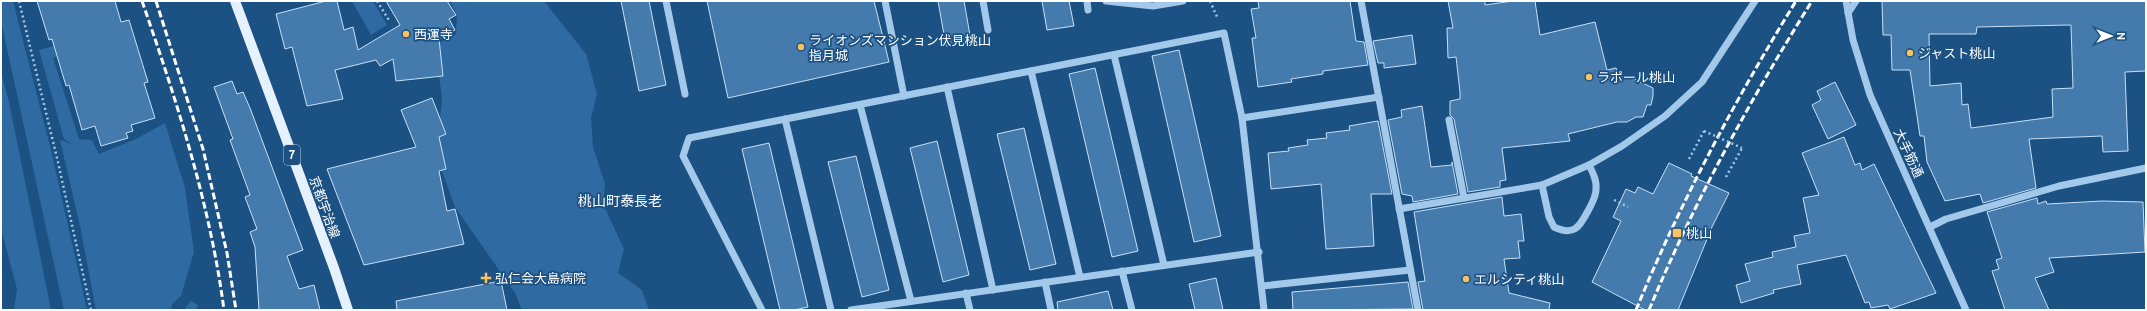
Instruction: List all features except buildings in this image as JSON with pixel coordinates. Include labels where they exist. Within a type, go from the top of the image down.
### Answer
[{"type":"main road","name":"京都宇治線","points":[[235,1],[334,268],[348,310]]},
{"type":"street","points":[[666,1],[685,94]]},
{"type":"street","points":[[885,1],[904,96]]},
{"type":"street","points":[[983,1],[988,30]]},
{"type":"street","points":[[1087,1],[1088,10]]},
{"type":"street","points":[[1106,1],[1153,6],[1183,1]]},
{"type":"street","points":[[1361,1],[1418,310]]},
{"type":"street","points":[[1399,209],[1542,185],[1590,166],[1665,116],[1702,82],[1755,1]]},
{"type":"street","name":"大手筋通","points":[[1846,1],[1853,40],[1870,95],[1966,310]]},
{"type":"street","points":[[1848,13],[1856,1]]},
{"type":"street","points":[[762,310],[683,156],[689,138],[1224,33],[1242,118],[1259,252],[1264,310]]},
{"type":"street","points":[[1114,55],[1164,265]]},
{"type":"street","points":[[1031,71],[1080,277]]},
{"type":"street","points":[[947,88],[993,290]]},
{"type":"street","points":[[1242,118],[1378,97]]},
{"type":"street","points":[[860,104],[911,301]]},
{"type":"street","points":[[785,119],[831,310]]},
{"type":"street","points":[[1449,120],[1464,198]]},
{"type":"street","points":[[1542,185],[1549,217],[1554,227],[1562,231],[1576,229],[1582,223],[1594,200],[1596,181],[1590,166]]},
{"type":"street","points":[[1930,227],[1946,219],[2059,186],[2146,168]]},
{"type":"street","points":[[850,310],[875,308],[911,301],[1259,252]]},
{"type":"street","points":[[1262,286],[1410,270]]},
{"type":"street","points":[[1122,271],[1132,310]]},
{"type":"street","points":[[1045,282],[1050,310]]},
{"type":"street","points":[[966,294],[970,310]]},
{"type":"path","points":[[18,1],[57,158],[91,310]]},
{"type":"path","points":[[377,1],[390,22]]},
{"type":"path","points":[[1210,1],[1224,33]]},
{"type":"path","points":[[1689,159],[1704,131],[1742,148],[1726,177]]},
{"type":"path","points":[[1614,200],[1628,207]]},
{"type":"shaded area","points":[[1,1],[13,1],[51,150],[87,310],[64,310],[1,21]]},
{"type":"shaded area","points":[[352,1],[373,1],[387,25],[371,35]]},
{"type":"shaded area","points":[[450,1],[544,1],[586,54],[597,94],[591,118],[593,147],[605,184],[603,204],[624,249],[618,273],[642,290],[649,310],[522,310],[515,293],[455,207],[436,155],[442,100],[439,74],[430,48],[456,34],[457,15]]},
{"type":"shaded area","points":[[72,41],[77,49],[53,58],[79,139],[92,140],[99,154],[136,139],[165,123],[185,188],[194,252],[181,296],[172,304],[171,310],[96,310],[80,226],[60,140],[72,144],[64,139],[39,50]]},
{"type":"shaded area","points":[[1,72],[9,102],[51,310],[14,310],[17,289],[1,228]]},
{"type":"shaded area","points":[[191,301],[198,305],[196,310],[184,310]]},
{"type":"railway","points":[[142,1],[168,77],[191,154],[210,231],[224,310]]},
{"type":"railway","points":[[156,1],[203,149],[227,253],[236,310]]},
{"type":"railway","points":[[1636,310],[1671,230],[1710,152],[1751,76],[1796,1]]},
{"type":"railway","points":[[1649,310],[1666,270],[1724,152],[1789,38],[1812,1]]},
{"type":"place","name":"西運寺","points":[[406,34]]},
{"type":"place","name":"ライオンズマンション伏見桃山 指月城","points":[[801,47]]},
{"type":"place","name":"ジャスト桃山","points":[[1910,53]]},
{"type":"place","name":"ラポール桃山","points":[[1589,77]]},
{"type":"place","name":"桃山","points":[[1677,233]]},
{"type":"place","name":"弘仁会大島病院","points":[[486,278]]},
{"type":"place","name":"エルシティ桃山","points":[[1466,279]]},
{"type":"district","name":"桃山町泰長老","points":[[620,201]]}]
